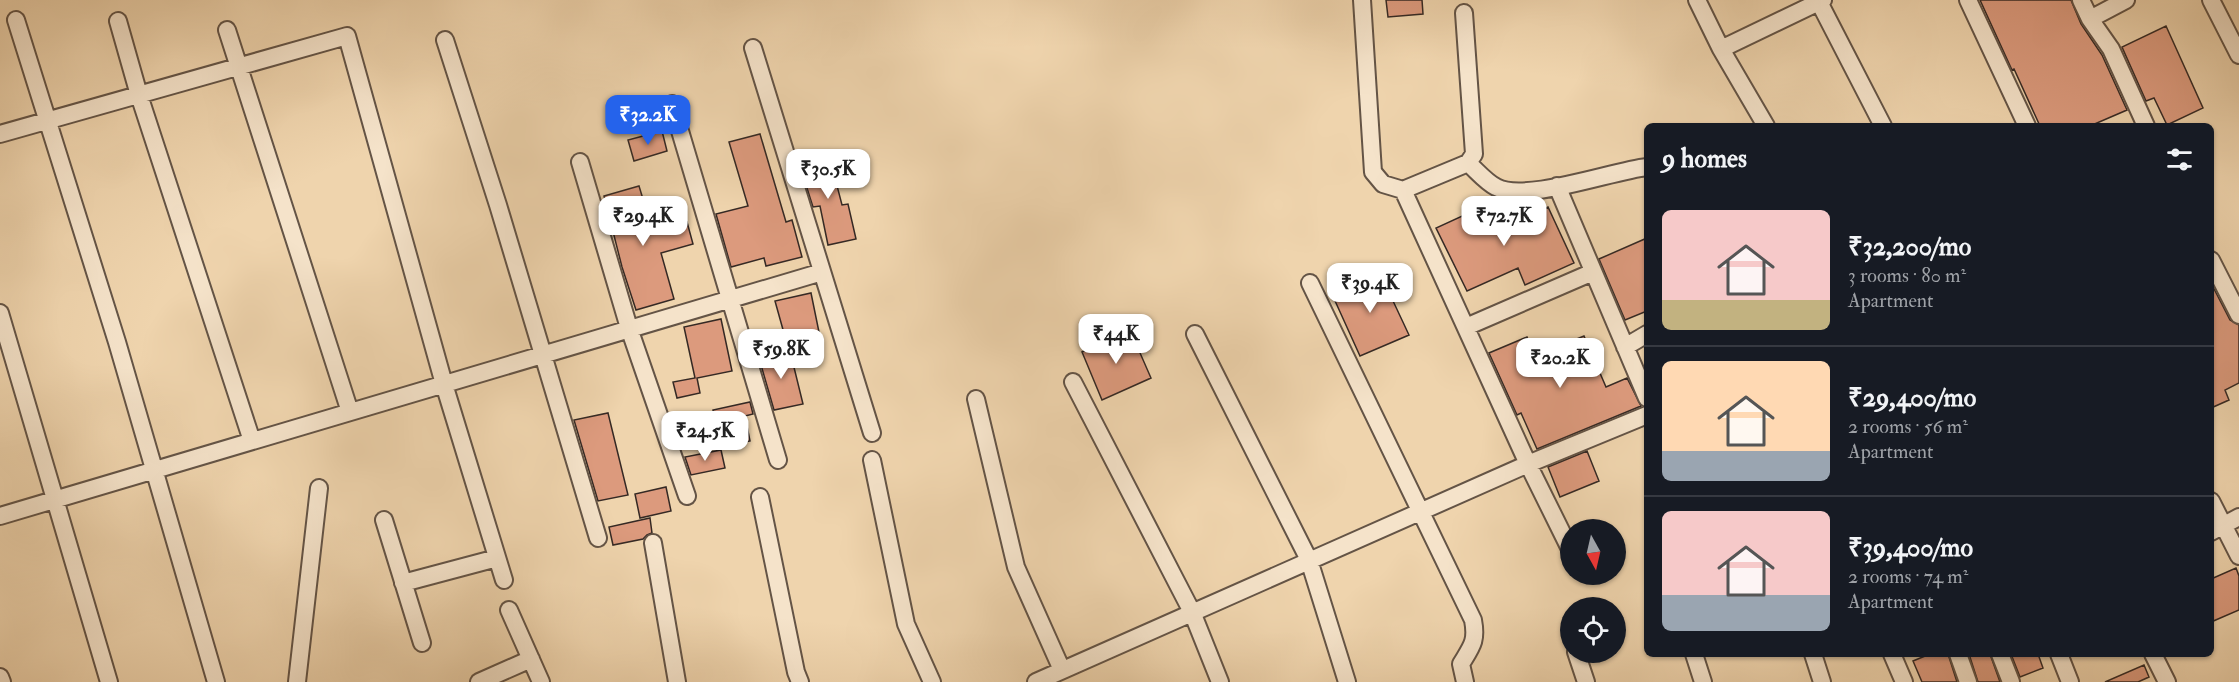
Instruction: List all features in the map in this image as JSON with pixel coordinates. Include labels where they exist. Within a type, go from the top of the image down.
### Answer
[{"type":"street","points":[[1362,0],[1372,172],[1383,184],[1404,189],[1468,163],[1474,154],[1464,13]]},
{"type":"street","points":[[1697,0],[1760,123]]},
{"type":"street","points":[[1968,0],[2026,123]]},
{"type":"street","points":[[2080,0],[2110,49],[2145,123]]},
{"type":"street","points":[[2090,19],[2126,0]]},
{"type":"street","points":[[2211,0],[2239,55]]},
{"type":"street","points":[[1721,49],[1820,1],[1881,123]]},
{"type":"street","points":[[16,20],[117,342],[216,682]]},
{"type":"street","points":[[118,21],[139,95],[252,441]]},
{"type":"street","points":[[227,30],[350,412]]},
{"type":"street","points":[[0,134],[347,36],[444,384],[504,580]]},
{"type":"street","points":[[445,40],[598,538]]},
{"type":"street","points":[[753,48],[872,433]]},
{"type":"street","points":[[672,104],[778,460]]},
{"type":"street","points":[[580,162],[629,328],[687,496]]},
{"type":"street","points":[[1468,163],[1497,188],[1517,193],[1644,167]]},
{"type":"street","points":[[1557,186],[1644,391]]},
{"type":"street","points":[[1404,189],[1528,464],[1560,529]]},
{"type":"street","points":[[2214,266],[2239,315]]},
{"type":"street","points":[[0,516],[822,272]]},
{"type":"street","points":[[1466,327],[1593,272]]},
{"type":"street","points":[[1310,284],[1473,620],[1476,636],[1461,664],[1465,682]]},
{"type":"street","points":[[0,313],[109,682]]},
{"type":"street","points":[[1195,334],[1309,560],[1347,682]]},
{"type":"street","points":[[1625,347],[1644,336]]},
{"type":"street","points":[[1073,382],[1192,612],[1220,682]]},
{"type":"street","points":[[976,399],[1016,567],[1062,670]]},
{"type":"street","points":[[1036,682],[1528,464],[1644,416]]},
{"type":"street","points":[[872,460],[906,624],[932,682]]},
{"type":"street","points":[[297,682],[320,488]]},
{"type":"street","points":[[760,497],[800,682]]},
{"type":"street","points":[[2239,517],[2217,529],[2239,556]]},
{"type":"street","points":[[384,520],[422,643]]},
{"type":"street","points":[[653,543],[677,682]]},
{"type":"street","points":[[403,583],[497,558]]},
{"type":"street","points":[[509,610],[541,682]]},
{"type":"street","points":[[1695,657],[1703,682]]},
{"type":"street","points":[[1814,657],[1822,682]]},
{"type":"street","points":[[1893,657],[1904,682]]},
{"type":"street","points":[[1959,657],[1968,682]]},
{"type":"street","points":[[2001,657],[2011,682]]},
{"type":"street","points":[[2060,657],[2070,682]]},
{"type":"street","points":[[2154,657],[2167,682]]},
{"type":"street","points":[[479,682],[531,659]]},
{"type":"street","points":[[1580,663],[1586,682]]},
{"type":"street","points":[[0,677],[2,682]]},
{"type":"building","points":[[1386,0],[1422,0],[1423,14],[1388,17]]},
{"type":"building","points":[[1980,0],[2071,0],[2081,24],[2102,55],[2127,110],[2097,123],[2039,123],[2014,69],[2012,70]]},
{"type":"building","points":[[2166,26],[2203,108],[2171,123],[2166,123],[2154,98],[2146,101],[2122,47]]},
{"type":"building","points":[[662,131],[667,151],[634,161],[628,140]]},
{"type":"building","points":[[760,134],[786,222],[792,220],[802,257],[766,266],[764,258],[731,267],[716,214],[748,206],[729,142]]},
{"type":"building","points":[[829,155],[842,205],[848,204],[856,239],[828,245],[820,206],[813,207],[799,163]]},
{"type":"building","points":[[639,186],[653,232],[687,222],[693,244],[661,253],[674,299],[636,310],[622,267],[604,196]]},
{"type":"building","points":[[1484,206],[1495,230],[1548,207],[1574,263],[1525,285],[1518,268],[1467,291],[1436,228]]},
{"type":"building","points":[[1644,239],[1644,312],[1625,320],[1599,259]]},
{"type":"building","points":[[1379,271],[1409,335],[1360,356],[1331,292]]},
{"type":"building","points":[[2214,289],[2230,320],[2239,325],[2239,383],[2225,390],[2229,400],[2214,407]]},
{"type":"building","points":[[811,293],[820,337],[787,344],[775,301]]},
{"type":"building","points":[[721,319],[732,371],[697,378],[700,393],[677,398],[673,382],[695,378],[684,327]]},
{"type":"building","points":[[1130,330],[1151,378],[1102,400],[1082,352]]},
{"type":"building","points":[[1584,336],[1606,387],[1627,378],[1641,406],[1537,449],[1521,413],[1517,415],[1489,353],[1527,337],[1535,356]]},
{"type":"building","points":[[790,351],[803,404],[774,410],[759,358]]},
{"type":"building","points":[[750,402],[753,414],[745,416],[750,441],[721,447],[713,410]]},
{"type":"building","points":[[608,413],[628,495],[598,501],[574,420]]},
{"type":"building","points":[[721,450],[725,468],[691,475],[685,457]]},
{"type":"building","points":[[1587,451],[1599,481],[1560,497],[1548,467]]},
{"type":"building","points":[[666,487],[671,511],[640,518],[635,494]]},
{"type":"building","points":[[650,518],[652,533],[643,539],[613,545],[609,527]]},
{"type":"building","points":[[2236,568],[2239,576],[2239,610],[2214,621],[2214,578]]},
{"type":"building","points":[[1923,657],[1949,657],[1957,682],[1922,682],[1913,661]]},
{"type":"building","points":[[1970,657],[1991,657],[2000,682],[1978,682]]},
{"type":"building","points":[[2012,657],[2039,657],[2043,668],[2020,677]]},
{"type":"building","points":[[2144,665],[2149,677],[2138,682],[2105,682]]}]
